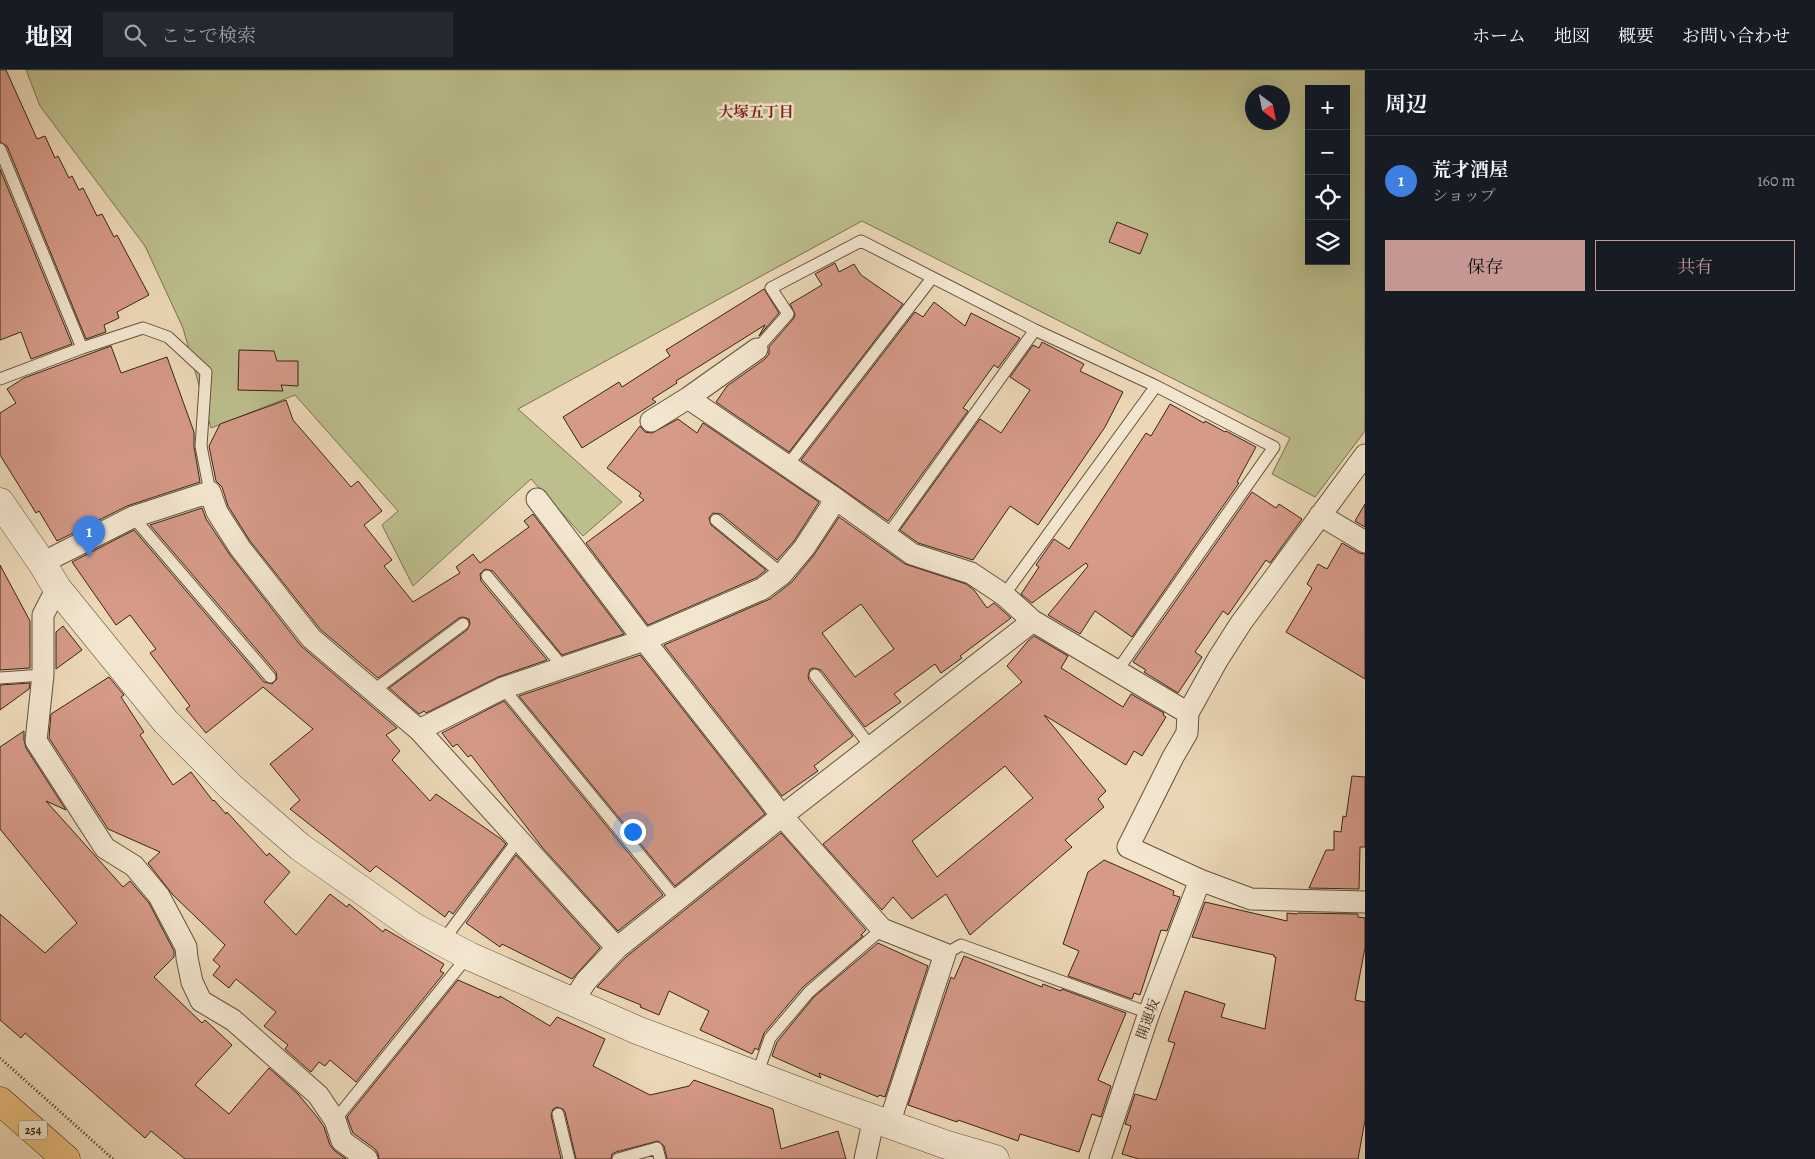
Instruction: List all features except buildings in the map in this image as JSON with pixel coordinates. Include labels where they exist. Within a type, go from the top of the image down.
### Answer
[{"type":"highway","name":"254","points":[[0,1101],[66,1159]]},
{"type":"street","points":[[651,421],[688,398],[757,349]]},
{"type":"street","points":[[688,398],[836,499],[912,554],[971,573],[1004,595],[1033,621],[1188,712]]},
{"type":"street","points":[[1365,455],[1241,623],[1218,659],[1188,712],[1188,733],[1173,757],[1128,847],[1200,880],[1251,899],[1365,902]]},
{"type":"street","points":[[42,563],[132,517],[210,492],[217,512],[240,548],[311,638],[372,692],[419,730],[617,948]]},
{"type":"street","points":[[537,499],[644,640],[782,816],[882,930],[945,954],[882,1121],[865,1159]]},
{"type":"street","points":[[419,730],[503,688],[644,640],[762,589],[782,574],[804,548],[836,499]]},
{"type":"street","points":[[0,502],[57,588],[166,722],[231,786],[300,847],[414,927],[469,956],[637,1030],[882,1121],[946,1152],[995,1159]]},
{"type":"street","points":[[1320,515],[1365,542]]},
{"type":"street","points":[[57,588],[43,615],[43,675],[36,741],[105,848],[134,866],[159,896],[186,947],[192,982],[202,1001],[233,1020],[318,1095],[335,1120],[342,1141],[364,1158]]},
{"type":"street","points":[[574,1001],[586,981],[617,948],[782,816],[1033,621]]},
{"type":"street","name":"開運坂","points":[[1100,1159],[1149,1013],[1200,880]]},
{"type":"lane","points":[[0,149],[82,348]]},
{"type":"lane","points":[[757,349],[788,314],[771,288],[861,241],[1035,330],[1156,386],[1274,448],[1117,671]]},
{"type":"lane","points":[[787,466],[932,278]]},
{"type":"lane","points":[[0,379],[82,348],[143,328],[168,337],[206,372],[201,446],[210,492]]},
{"type":"lane","points":[[887,536],[1035,330]]},
{"type":"lane","points":[[1004,595],[1156,386]]},
{"type":"lane","points":[[132,517],[270,677]]},
{"type":"lane","points":[[716,520],[782,574]]},
{"type":"lane","points":[[487,576],[563,667]]},
{"type":"lane","points":[[372,692],[463,624]]},
{"type":"lane","points":[[0,678],[43,675]]},
{"type":"lane","points":[[815,675],[872,747]]},
{"type":"lane","points":[[503,688],[677,900]]},
{"type":"lane","points":[[442,942],[518,840]]},
{"type":"lane","points":[[757,1076],[770,1038],[809,992],[882,930]]},
{"type":"lane","points":[[945,954],[961,945],[1149,1013]]},
{"type":"lane","points":[[335,1120],[469,956]]},
{"type":"lane","points":[[558,1114],[568,1159]]},
{"type":"lane","points":[[618,1159],[657,1148],[660,1159]]},
{"type":"path","points":[[0,1058],[113,1159]]},
{"type":"green space","points":[[26,70],[1365,70],[1365,431],[1315,497],[1272,474],[1290,438],[862,221],[518,409],[622,502],[583,536],[531,479],[413,586],[382,525],[398,511],[295,395],[211,428],[183,328],[145,246],[40,106]]},
{"type":"place","name":"荒才酒屋","points":[[89,557]]},
{"type":"district","name":"大塚五丁目","points":[[756,112]]}]
